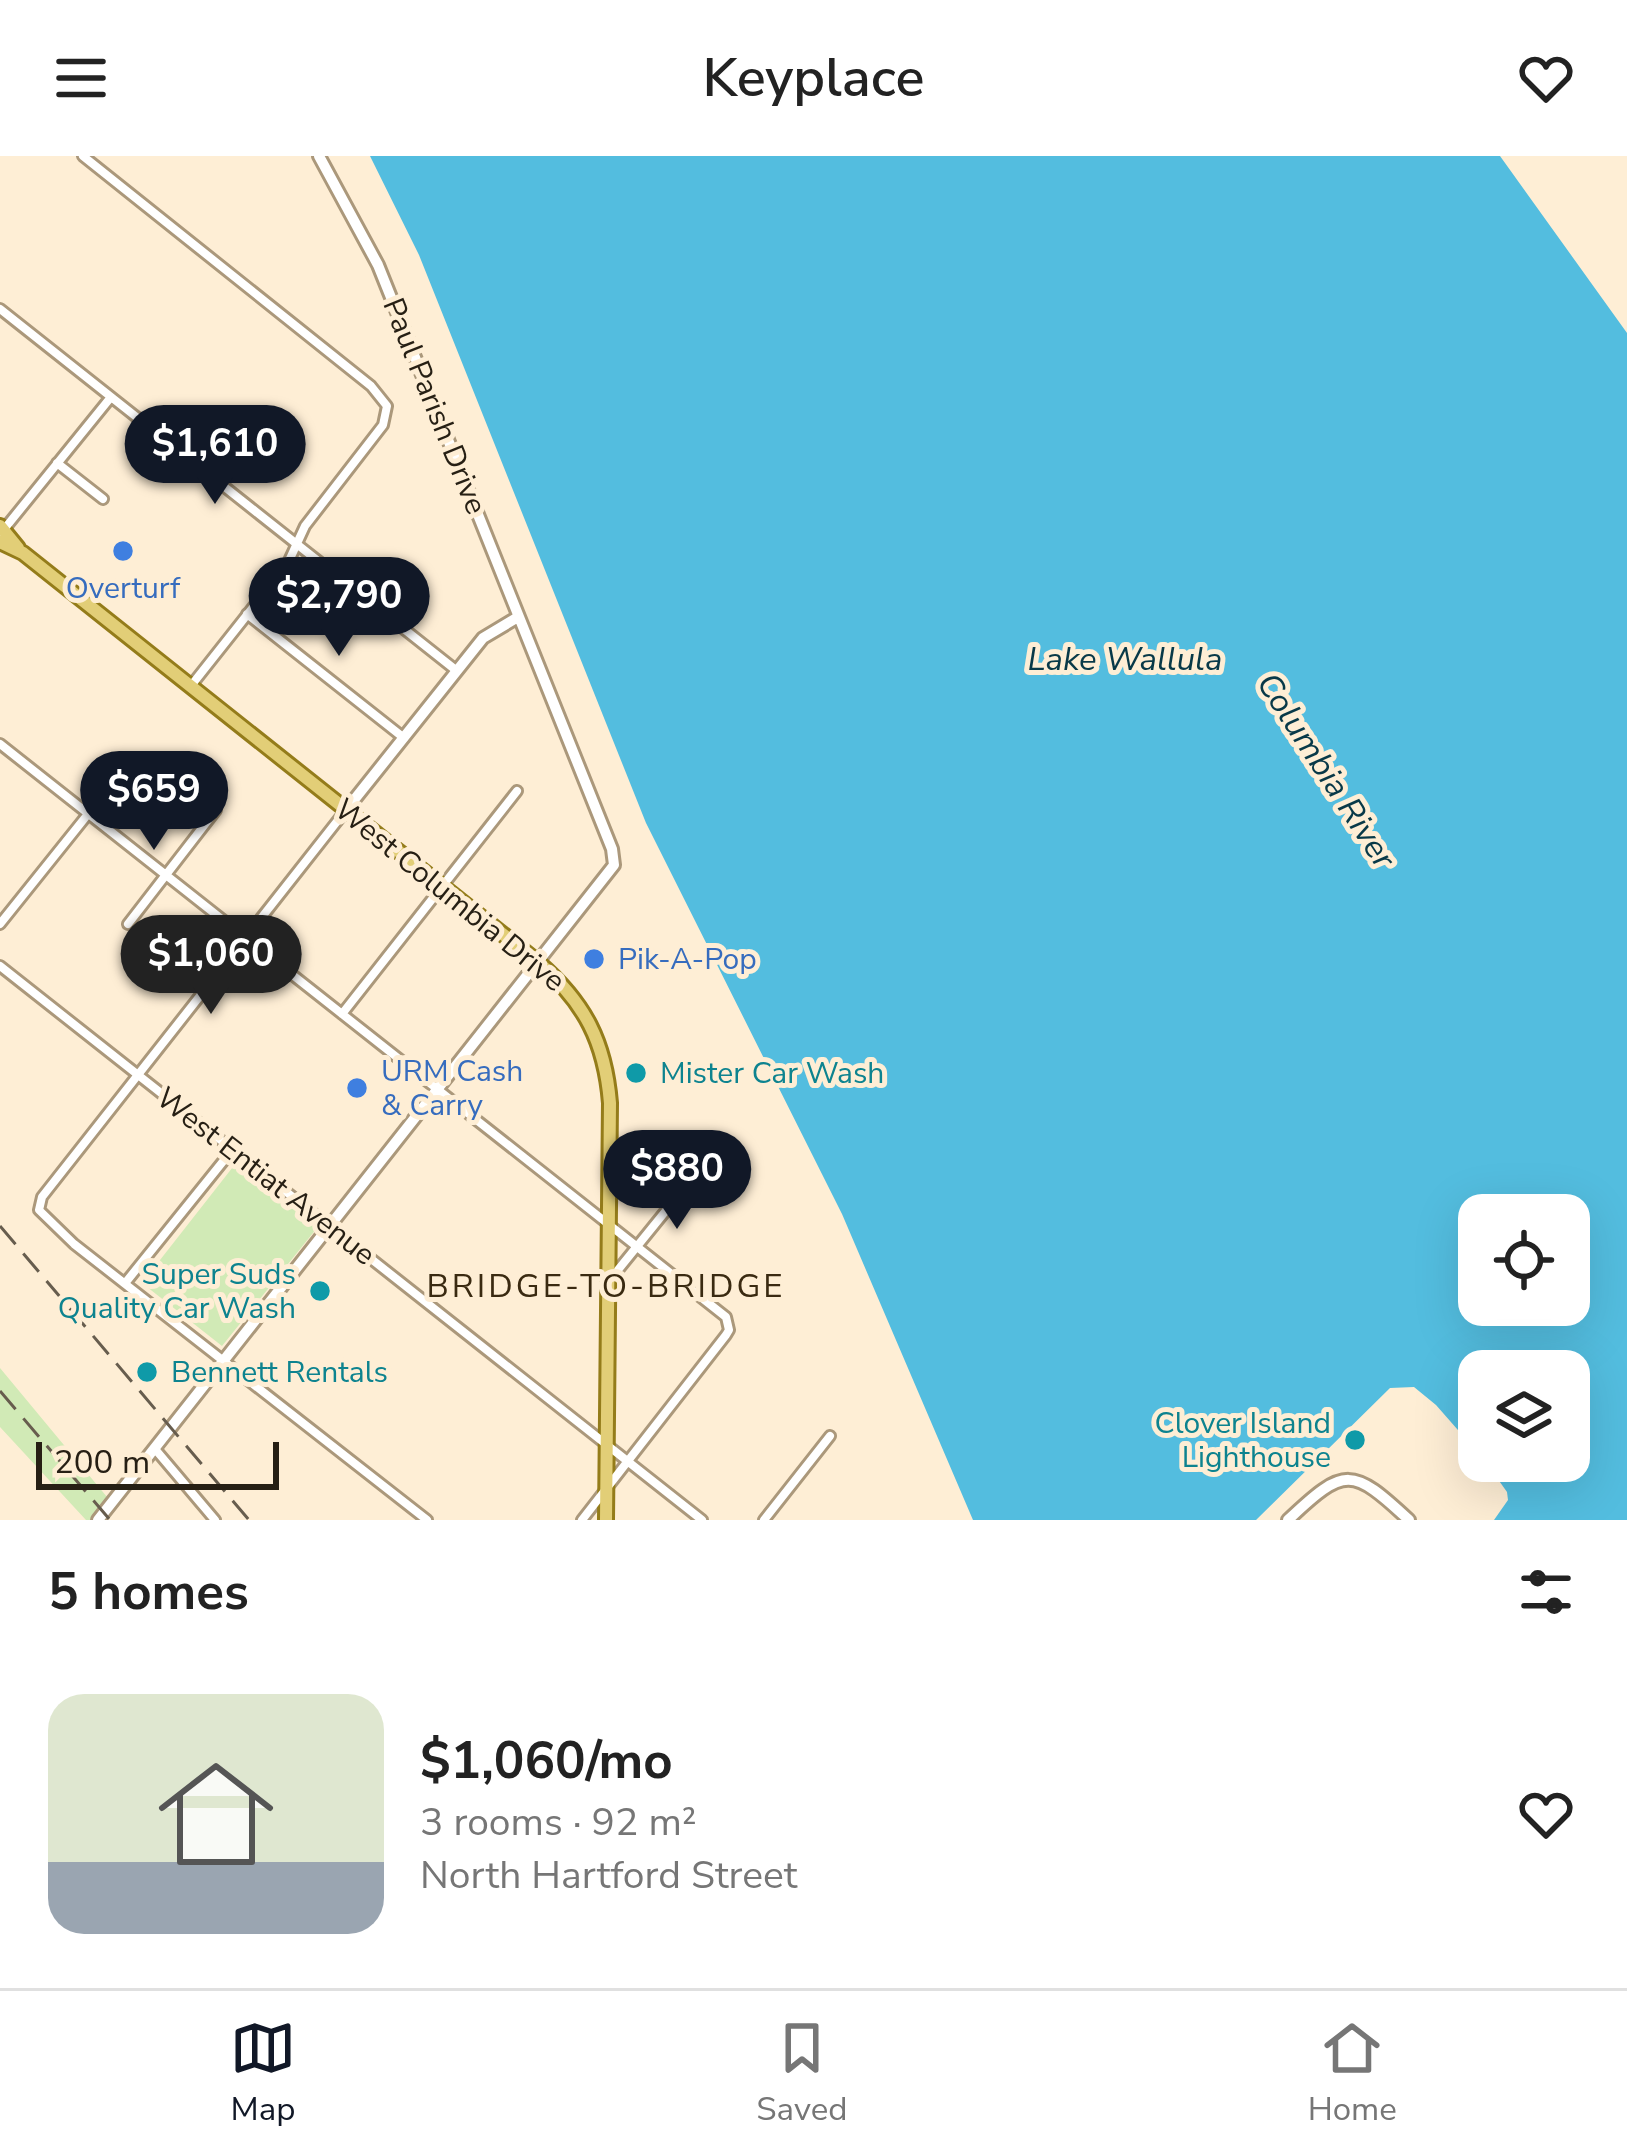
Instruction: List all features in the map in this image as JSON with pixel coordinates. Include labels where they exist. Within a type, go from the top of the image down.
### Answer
[{"type":"main road","name":"West Columbia Drive","points":[[1,533],[539,964],[584,1010],[603,1055],[610,1103],[607,1520]]},
{"type":"street","points":[[83,156],[370,386],[387,406],[383,425],[305,526],[288,563],[190,687]]},
{"type":"street","name":"Paul Parish Drive","points":[[319,156],[378,265],[615,864],[539,964]]},
{"type":"street","points":[[0,309],[457,670]]},
{"type":"street","points":[[1,533],[111,397]]},
{"type":"street","points":[[57,463],[103,499]]},
{"type":"street","points":[[248,614],[404,738]]},
{"type":"street","points":[[427,1520],[50,1224],[39,1210],[42,1196],[486,634],[518,617]]},
{"type":"street","points":[[0,744],[726,1317],[726,1335],[582,1520]]},
{"type":"street","points":[[342,1014],[517,791]]},
{"type":"street","points":[[128,924],[216,810]]},
{"type":"street","points":[[0,925],[88,814]]},
{"type":"street","points":[[98,1520],[539,964]]},
{"type":"street","name":"West Entiat Avenue","points":[[0,966],[702,1520]]},
{"type":"street","points":[[126,1282],[233,1149]]},
{"type":"street","points":[[608,1282],[711,1155]]},
{"type":"street","points":[[764,1520],[830,1436]]},
{"type":"street","points":[[155,1449],[215,1520]]},
{"type":"street","points":[[1288,1520],[1323,1487],[1348,1479],[1370,1485],[1408,1520]]},
{"type":"green space","points":[[236,1163],[317,1228],[222,1346],[142,1283]]},
{"type":"green space","points":[[0,1368],[112,1503],[98,1520],[86,1520],[0,1427]]},
{"type":"water","name":"Lake Wallula","points":[[370,156],[1500,156],[1627,333],[1627,1520],[1494,1520],[1508,1500],[1500,1482],[1590,1482],[1590,1350],[1458,1350],[1458,1430],[1414,1387],[1390,1388],[1256,1520],[973,1520],[842,1214],[646,823],[419,255]]},
{"type":"railway","points":[[0,1226],[249,1520]]},
{"type":"railway","points":[[0,1391],[110,1520]]},
{"type":"place","name":"Overturf","points":[[123,551]]},
{"type":"place","name":"Pik-A-Pop","points":[[594,959]]},
{"type":"place","name":"Mister Car Wash","points":[[636,1073]]},
{"type":"place","name":"URM Cash & Carry","points":[[357,1088]]},
{"type":"place","name":"Super Suds Quality Car Wash","points":[[320,1291]]},
{"type":"place","name":"Bennett Rentals","points":[[147,1372]]},
{"type":"place","name":"Clover Island Lighthouse","points":[[1355,1440]]},
{"type":"district","name":"BRIDGE-TO-BRIDGE","points":[[606,1285]]},
{"type":"water label","name":"Columbia River","points":[[1327,770]]}]
